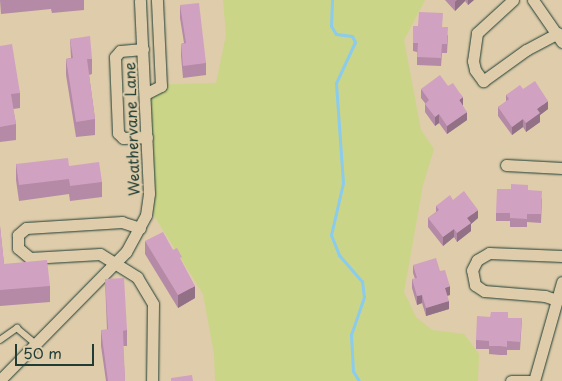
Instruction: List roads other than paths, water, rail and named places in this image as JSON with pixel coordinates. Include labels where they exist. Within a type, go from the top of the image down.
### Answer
[{"type":"street","name":"Weathervane Lane","points":[[0,380],[133,243],[146,215],[149,193],[140,0]]},
{"type":"street","points":[[145,94],[156,92],[161,86],[157,0]]},
{"type":"street","points":[[513,0],[478,33],[473,61],[479,78],[486,81],[526,50],[560,37],[533,0]]},
{"type":"street","points":[[143,49],[120,51],[115,57],[118,133],[123,138],[146,137]]},
{"type":"street","points":[[506,165],[562,168]]},
{"type":"street","points":[[140,228],[122,222],[26,228],[18,235],[18,248],[30,258],[100,254],[137,277],[153,304],[152,381]]},
{"type":"street","points":[[557,300],[544,296],[484,291],[475,284],[472,270],[480,257],[489,254],[562,256]]},
{"type":"street","points":[[512,381],[534,381],[562,282]]},
{"type":"lane","points":[[0,340],[17,328],[36,344]]},
{"type":"waterway","points":[[332,0],[331,26],[336,34],[352,36],[355,42],[336,83],[343,183],[331,235],[339,255],[362,281],[364,297],[351,334],[353,371],[359,381]]}]
